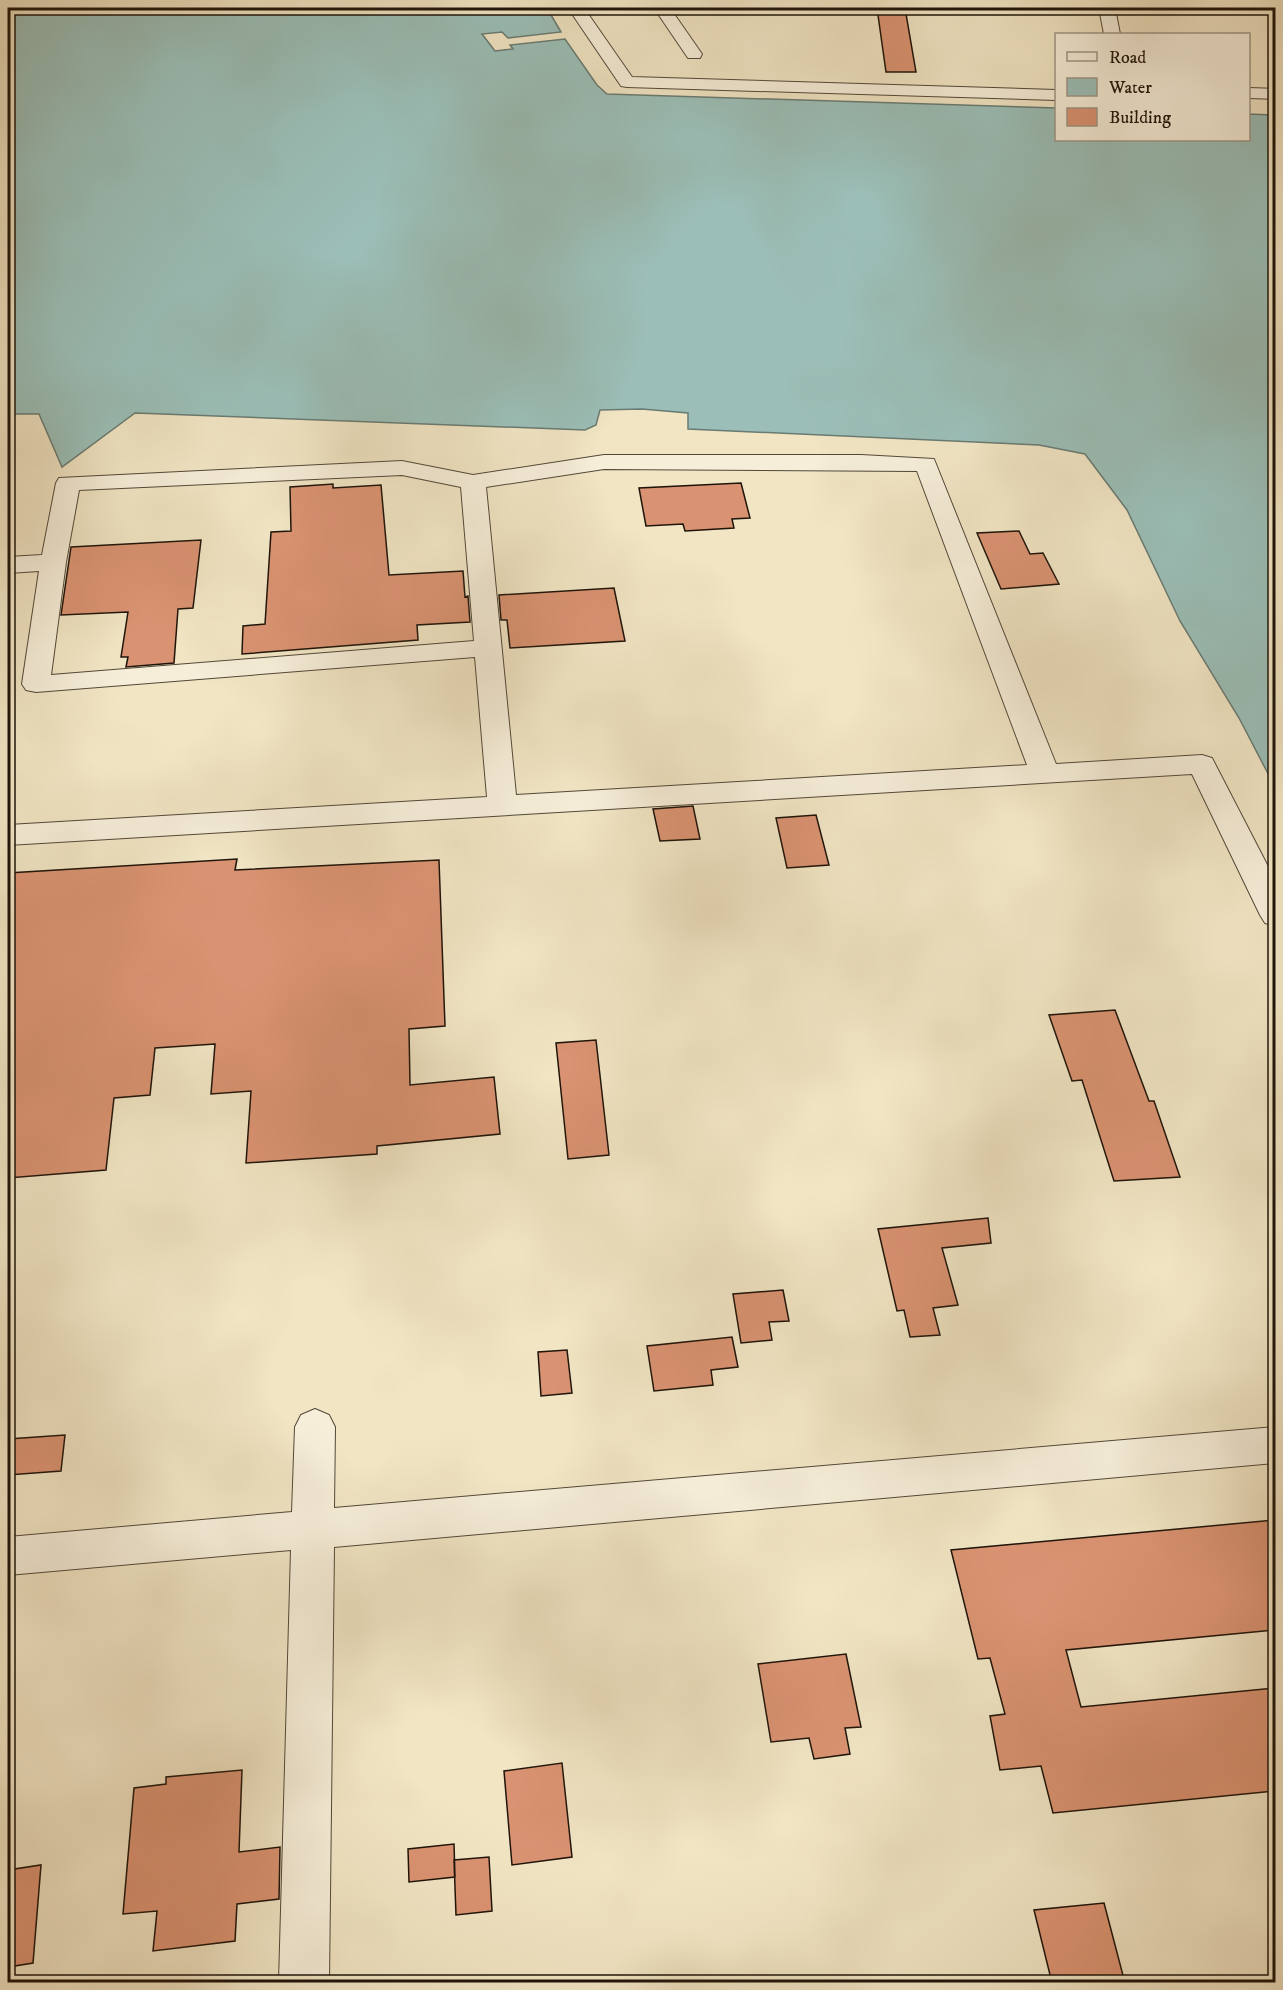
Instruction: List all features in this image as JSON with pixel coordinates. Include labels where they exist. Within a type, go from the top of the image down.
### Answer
[{"type":"lane","points":[[576,8],[627,82],[1055,95]]},
{"type":"lane","points":[[662,8],[694,54]]},
{"type":"lane","points":[[1107,8],[1112,33]]},
{"type":"lane","points":[[1250,93],[1275,94]]},
{"type":"lane","points":[[489,648],[36,684],[53,562],[68,483],[402,468],[473,482],[604,462],[926,464],[1045,774]]},
{"type":"lane","points":[[473,482],[502,804]]},
{"type":"lane","points":[[8,565],[53,562]]},
{"type":"lane","points":[[8,835],[1202,764],[1275,915]]},
{"type":"lane","points":[[304,1983],[315,1427]]},
{"type":"lane","points":[[8,1556],[1275,1445]]},
{"type":"water","points":[[8,8],[547,8],[561,32],[508,38],[502,32],[482,34],[495,51],[513,49],[510,45],[565,39],[597,85],[607,94],[1055,108],[1055,141],[1250,141],[1250,114],[1275,115],[1275,787],[1239,718],[1180,621],[1127,510],[1085,454],[1039,445],[688,429],[688,413],[642,409],[600,410],[596,425],[585,430],[135,413],[62,467],[39,414],[8,414]]},
{"type":"building","points":[[877,8],[905,8],[916,72],[886,72]]},
{"type":"building","points":[[741,483],[750,518],[732,519],[734,528],[685,531],[683,524],[646,526],[639,488]]},
{"type":"building","points":[[333,484],[333,488],[381,485],[389,575],[463,571],[470,622],[417,625],[418,640],[242,654],[243,626],[265,624],[271,532],[291,531],[290,487]]},
{"type":"building","points":[[1019,531],[1030,554],[1043,553],[1059,584],[1001,589],[977,533]]},
{"type":"building","points":[[201,540],[193,608],[178,609],[174,663],[126,667],[128,657],[121,657],[128,612],[61,615],[71,547]]},
{"type":"building","points":[[614,588],[625,641],[510,648],[507,620],[501,620],[499,595]]},
{"type":"building","points":[[693,806],[700,839],[660,841],[653,809]]},
{"type":"building","points":[[816,815],[829,865],[787,868],[776,818]]},
{"type":"building","points":[[237,859],[235,870],[439,860],[445,1026],[409,1029],[410,1085],[494,1077],[500,1134],[377,1146],[377,1154],[246,1163],[251,1091],[211,1094],[215,1044],[155,1048],[150,1095],[114,1098],[106,1170],[8,1178],[8,873]]},
{"type":"building","points":[[1115,1010],[1149,1101],[1154,1101],[1180,1177],[1114,1181],[1082,1080],[1072,1081],[1049,1015]]},
{"type":"building","points":[[596,1040],[609,1155],[568,1159],[556,1043]]},
{"type":"building","points":[[988,1218],[991,1243],[942,1248],[958,1305],[933,1308],[940,1335],[910,1337],[904,1310],[897,1311],[878,1229]]},
{"type":"building","points":[[783,1290],[789,1321],[769,1322],[772,1340],[741,1343],[733,1294]]},
{"type":"building","points":[[732,1337],[738,1367],[711,1370],[713,1385],[654,1391],[647,1346]]},
{"type":"building","points":[[567,1350],[572,1393],[541,1396],[538,1352]]},
{"type":"building","points":[[65,1435],[61,1471],[8,1475],[8,1439]]},
{"type":"building","points":[[1275,1520],[1275,1630],[1066,1650],[1081,1707],[1275,1688],[1275,1791],[1053,1813],[1041,1766],[1000,1770],[990,1716],[1005,1714],[990,1658],[978,1659],[951,1550]]},
{"type":"building","points":[[846,1654],[861,1727],[845,1728],[850,1754],[814,1759],[809,1738],[771,1742],[758,1664]]},
{"type":"building","points":[[562,1763],[572,1857],[512,1865],[504,1771]]},
{"type":"building","points":[[242,1770],[239,1852],[280,1847],[279,1899],[237,1904],[235,1941],[153,1951],[157,1911],[123,1914],[134,1788],[166,1784],[166,1777]]},
{"type":"building","points":[[454,1844],[455,1877],[409,1882],[408,1849]]},
{"type":"building","points":[[489,1857],[492,1911],[456,1915],[454,1860]]},
{"type":"building","points":[[41,1865],[33,1963],[8,1967],[8,1870]]},
{"type":"building","points":[[1104,1903],[1125,1983],[1052,1983],[1034,1910]]}]
